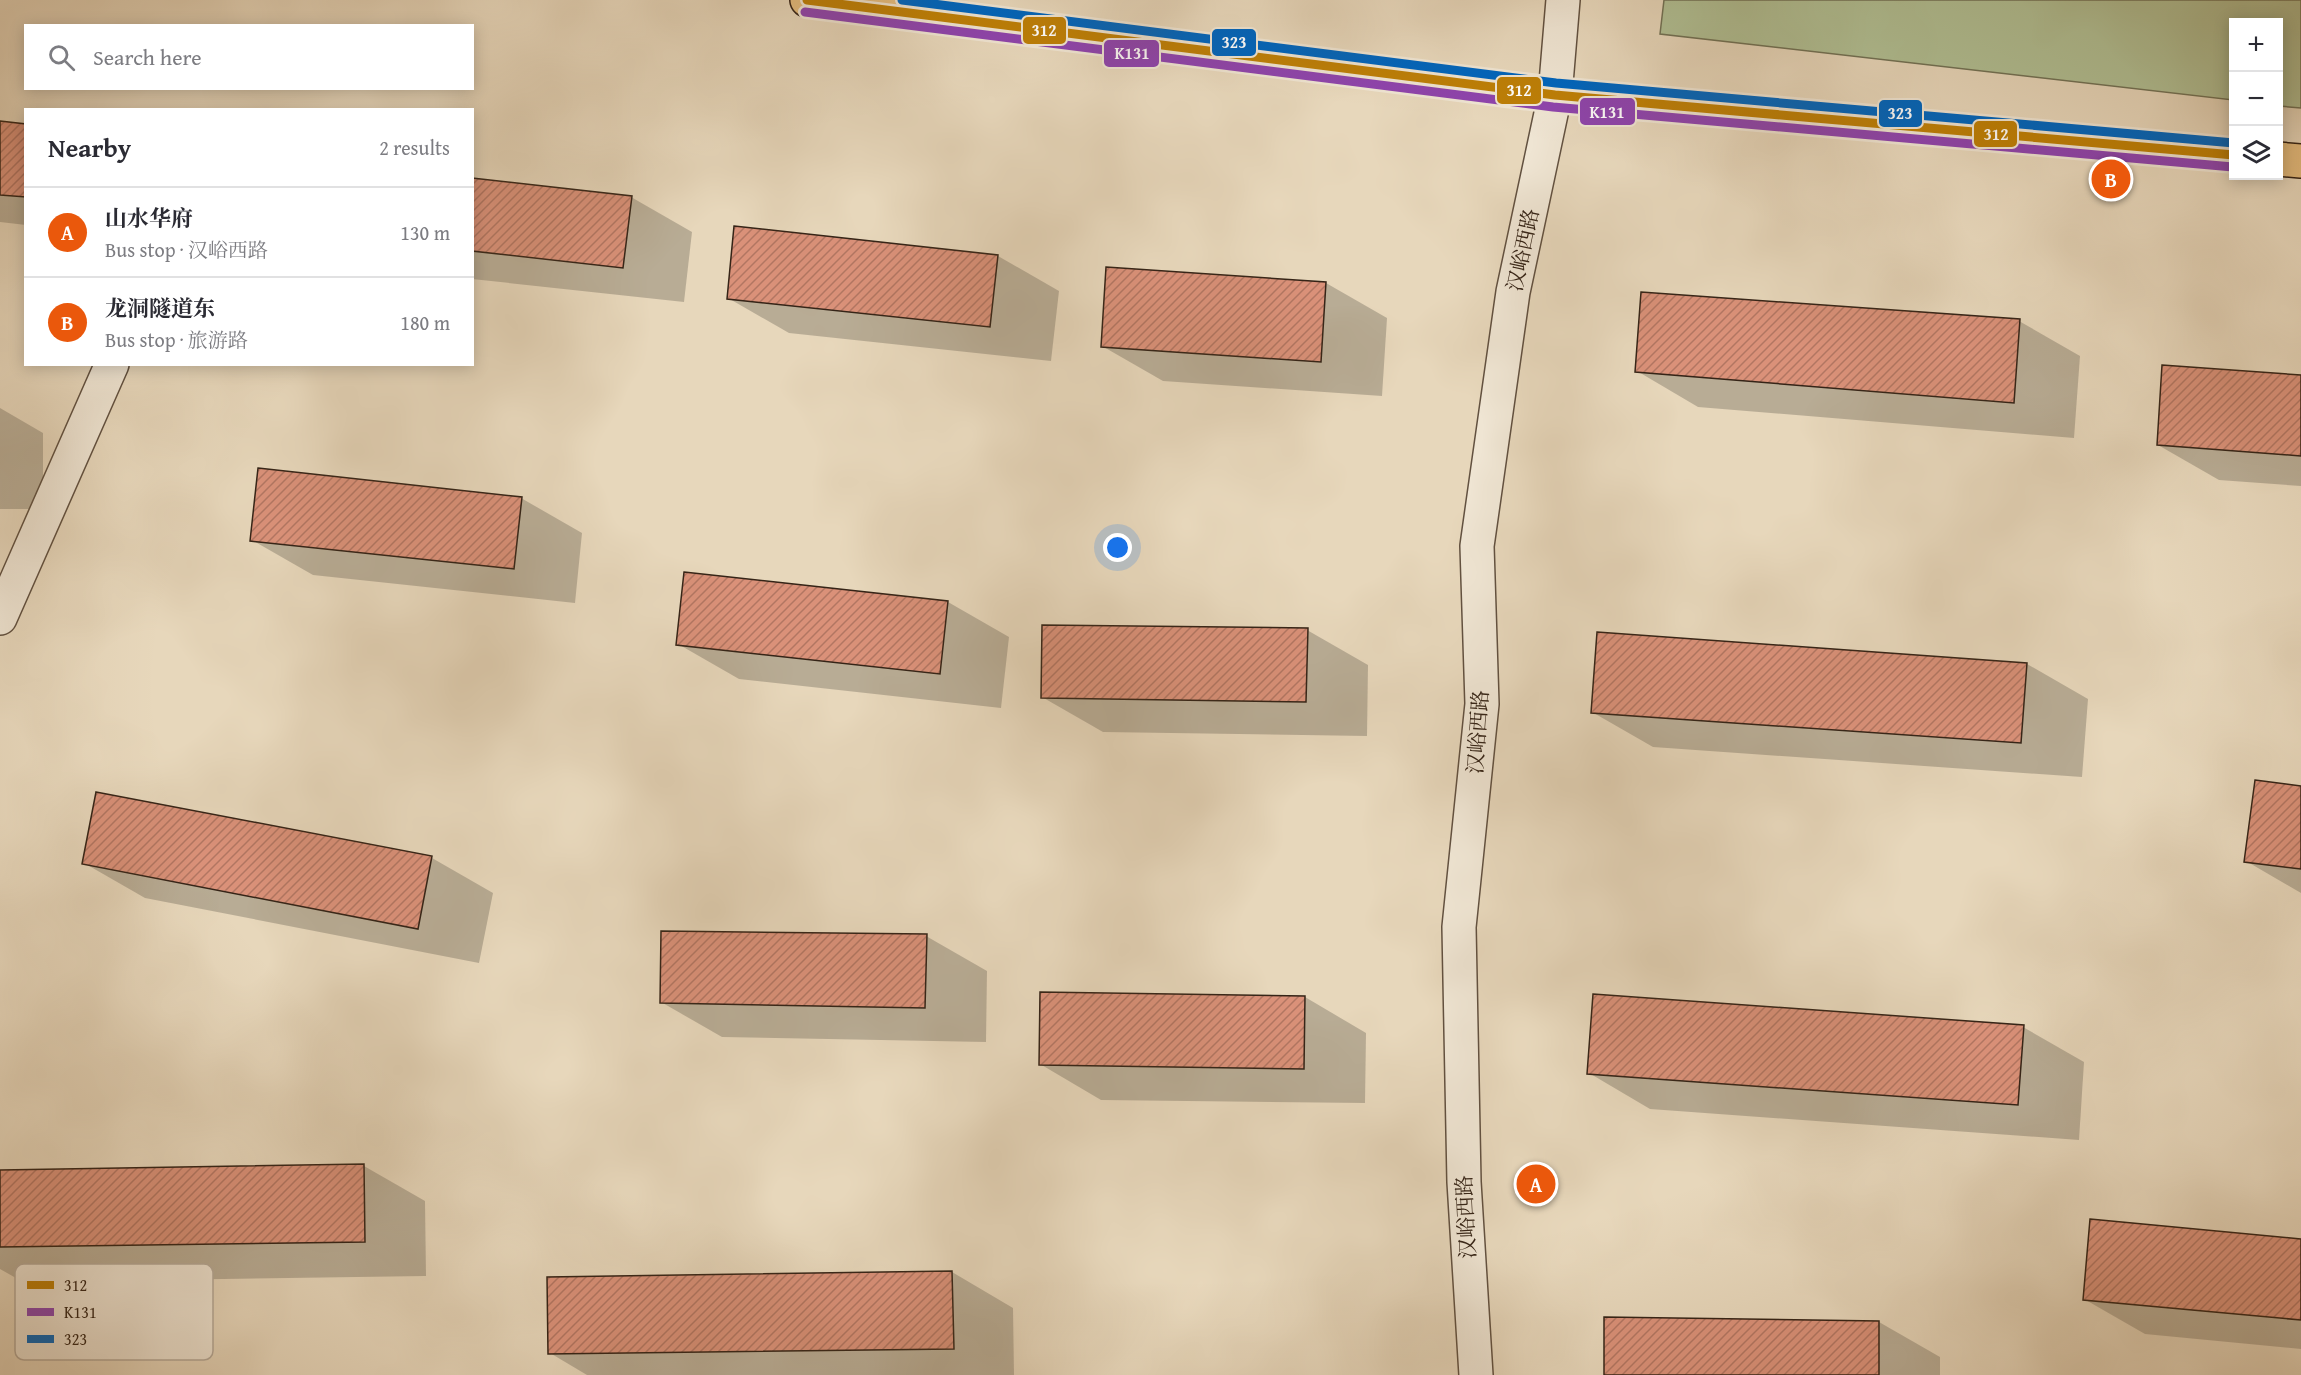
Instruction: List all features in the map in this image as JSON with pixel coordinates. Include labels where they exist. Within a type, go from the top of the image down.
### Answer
[{"type":"main road","points":[[807,0],[1556,95],[2229,155]]},
{"type":"main road","points":[[2283,159],[2301,161]]},
{"type":"street","name":"汉峪西路","points":[[1476,1375],[1464,1182],[1459,927],[1482,704],[1477,546],[1513,292],[1556,95],[1563,0]]},
{"type":"street","points":[[0,618],[111,366]]},
{"type":"green space","points":[[1664,0],[2301,0],[2301,108],[2283,106],[2283,18],[2229,18],[2229,100],[1660,34]]},
{"type":"building","points":[[0,121],[24,124],[24,197],[0,195]]},
{"type":"building","points":[[474,178],[632,196],[623,268],[474,251]]},
{"type":"building","points":[[734,226],[998,255],[990,327],[727,299]]},
{"type":"building","points":[[1106,267],[1326,282],[1321,362],[1101,347]]},
{"type":"building","points":[[1641,292],[2020,319],[2014,403],[1635,372]]},
{"type":"building","points":[[2162,365],[2301,375],[2301,456],[2157,445]]},
{"type":"building","points":[[258,468],[522,497],[514,569],[250,541]]},
{"type":"building","points":[[684,572],[948,601],[940,674],[676,645]]},
{"type":"building","points":[[1042,625],[1308,628],[1306,702],[1041,698]]},
{"type":"building","points":[[1597,632],[2027,663],[2021,743],[1591,713]]},
{"type":"building","points":[[2255,780],[2301,786],[2301,869],[2244,862]]},
{"type":"building","points":[[96,792],[432,856],[418,929],[82,864]]},
{"type":"building","points":[[661,931],[927,934],[925,1008],[660,1003]]},
{"type":"building","points":[[1040,992],[1305,996],[1304,1069],[1039,1065]]},
{"type":"building","points":[[1593,994],[2024,1025],[2018,1105],[1587,1074]]},
{"type":"building","points":[[364,1164],[365,1242],[0,1247],[0,1170]]},
{"type":"building","points":[[2090,1219],[2301,1239],[2301,1320],[2083,1300]]},
{"type":"building","points":[[952,1271],[954,1349],[548,1354],[547,1277]]},
{"type":"building","points":[[1604,1317],[1879,1321],[1879,1375],[1604,1375]]},
{"type":"transit line","name":"312","points":[[807,0],[1555,95],[2229,155]]},
{"type":"transit line","name":"323","points":[[902,0],[1556,83],[2229,143]]},
{"type":"transit line","name":"K131","points":[[805,12],[1553,107],[2229,167]]},
{"type":"place","name":"龙洞隧道东","points":[[2111,179]]},
{"type":"place","name":"山水华府","points":[[1536,1184]]}]
